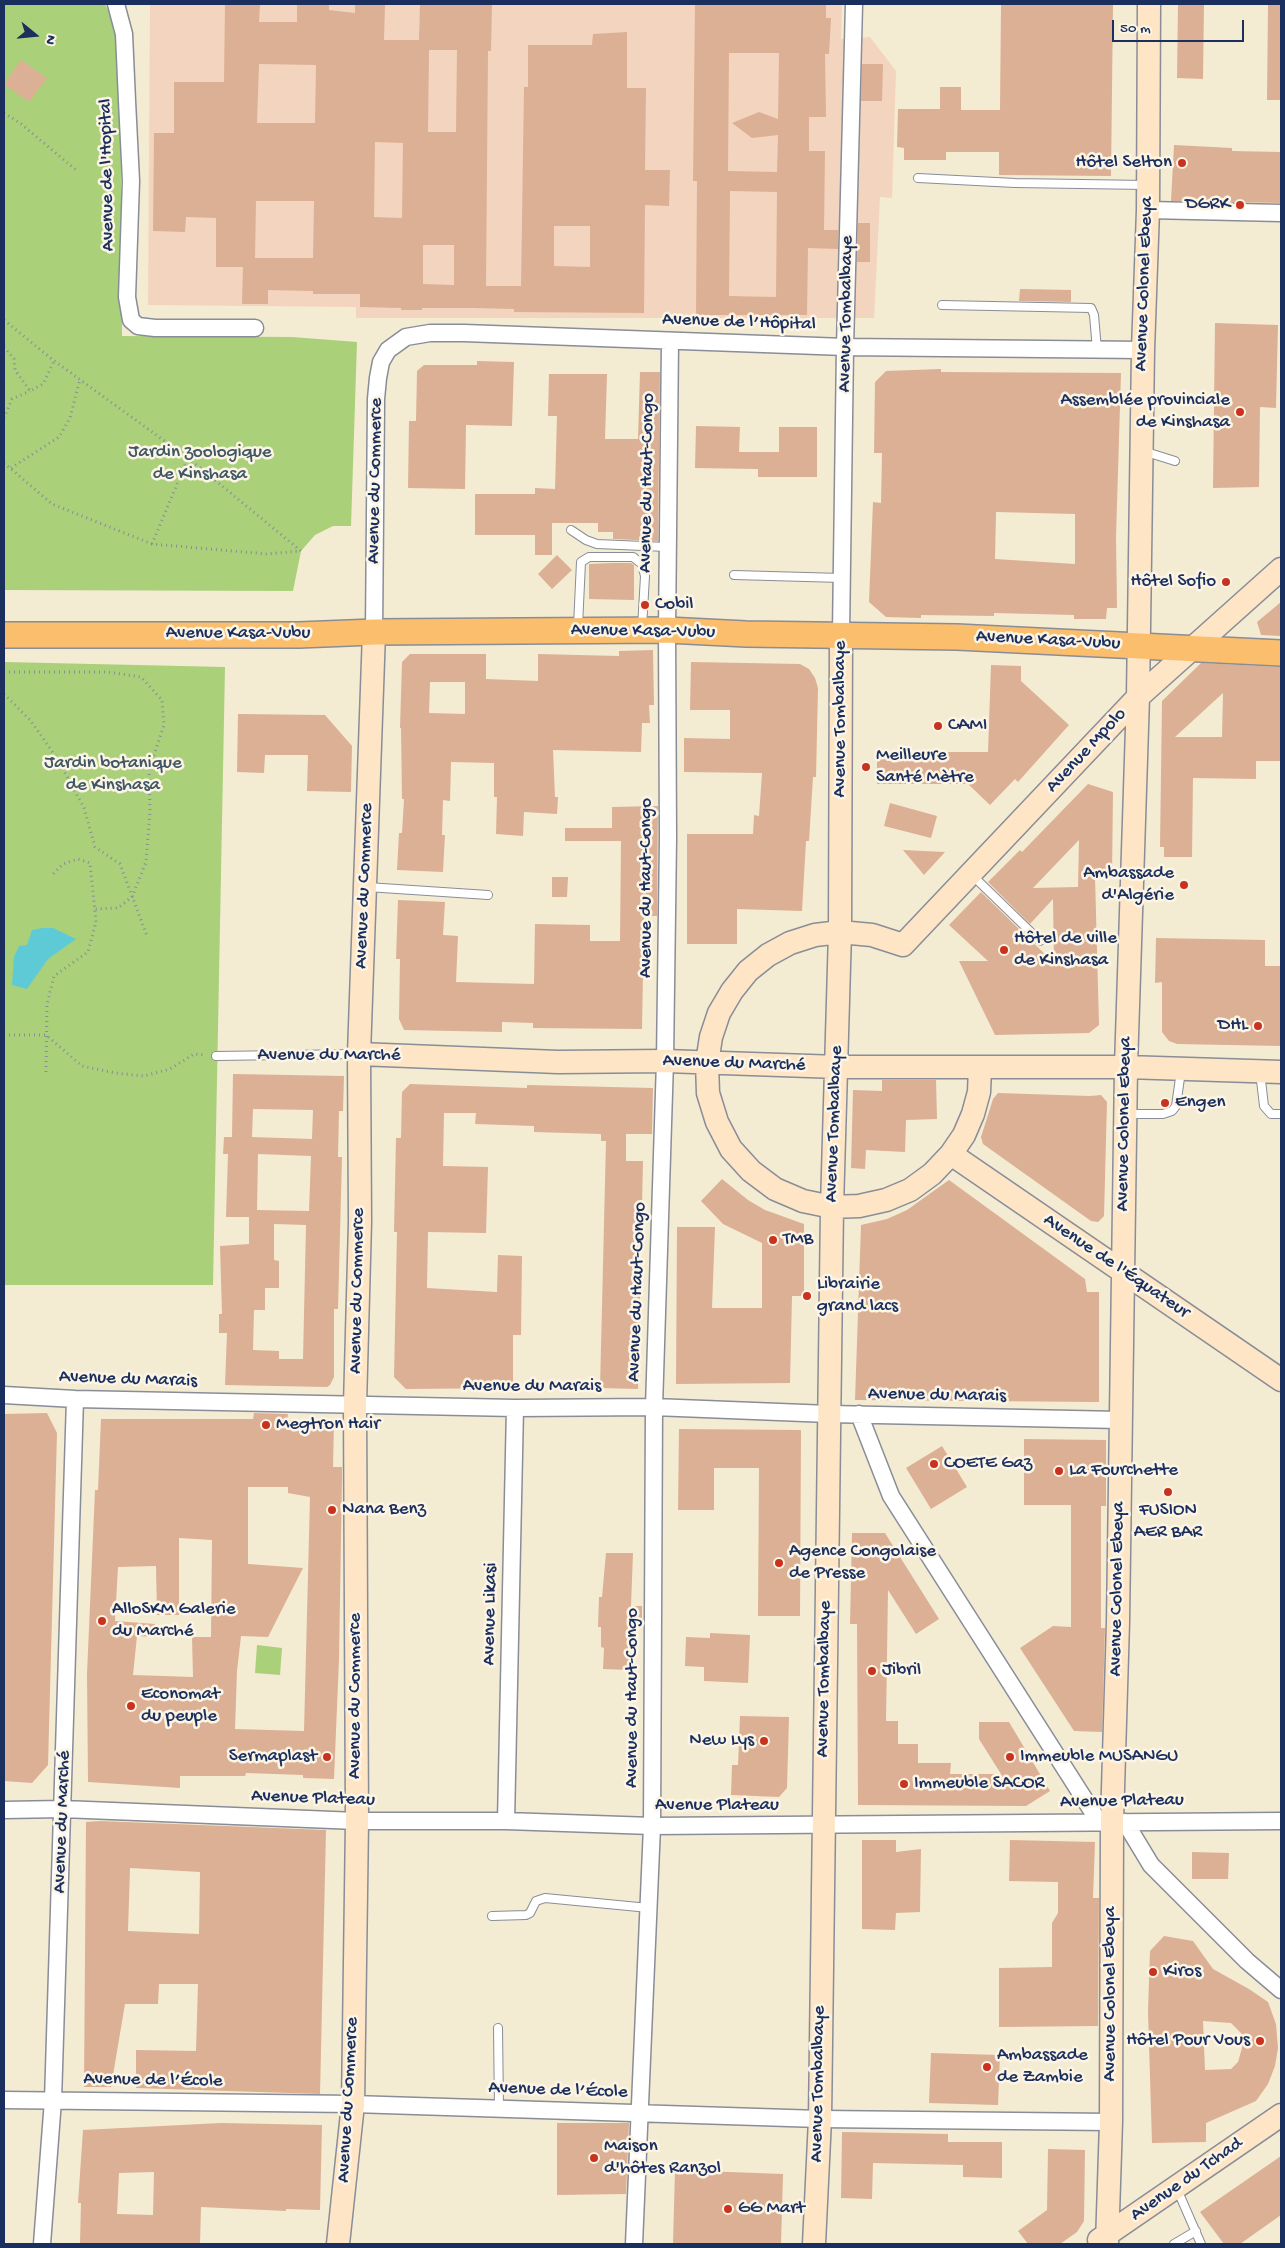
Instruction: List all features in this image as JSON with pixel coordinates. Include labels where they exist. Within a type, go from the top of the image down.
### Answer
[{"type":"main road","name":"Avenue Kasa-Vubu","points":[[4,635],[299,635],[374,632],[667,630],[746,634],[957,637],[1281,653]]},
{"type":"street","name":"Avenue de l'Hopital","points":[[116,4],[124,34],[131,181],[128,310],[131,320],[138,326],[155,328],[255,328]]},
{"type":"street","name":"Avenue Tombalbaye","points":[[814,2244],[820,2119],[832,1207],[838,1067],[840,932],[841,634],[845,347],[854,4]]},
{"type":"street","name":"Avenue Colonel Ebeya","points":[[1102,2241],[1111,2122],[1112,1822],[1118,1622],[1126,1067],[1138,697],[1143,350],[1148,210],[1149,4]]},
{"type":"street","points":[[1148,210],[1281,213]]},
{"type":"street","name":"Avenue de l’Hôpital","points":[[396,343],[406,337],[430,333],[845,347],[1143,350]]},
{"type":"street","name":"Avenue du Haut-Congo","points":[[634,2244],[652,1826],[654,1407],[665,1061],[668,838],[667,547],[670,341]]},
{"type":"street","name":"Avenue du Commerce","points":[[338,2244],[353,2104],[357,1821],[355,1405],[360,1222],[359,1054],[374,632],[376,399],[381,362],[388,350],[396,343]]},
{"type":"street","name":"Avenue Mpolo","points":[[840,932],[872,935],[903,945],[1138,697],[1281,569]]},
{"type":"street","points":[[840,932],[815,935],[790,943],[768,955],[748,971],[732,991],[719,1013],[710,1037],[707,1063],[710,1100],[717,1122],[731,1149],[751,1172],[775,1189],[803,1201],[832,1207],[859,1206],[886,1200],[910,1190],[932,1174],[951,1154],[964,1135],[973,1114],[979,1092],[980,1068]]},
{"type":"street","name":"Avenue du Marché","points":[[359,1054],[558,1062],[665,1061],[838,1067],[1126,1067],[1270,1071]]},
{"type":"street","name":"Avenue de l'Équateur","points":[[951,1154],[1281,1380]]},
{"type":"street","name":"Avenue du Marais","points":[[4,1395],[75,1399],[515,1408],[654,1407],[829,1414],[1120,1420]]},
{"type":"street","name":"Avenue du Marché","points":[[42,2244],[53,2100],[75,1399]]},
{"type":"street","name":"Avenue Likasi","points":[[506,1821],[515,1408]]},
{"type":"street","points":[[859,1414],[890,1496],[1112,1822],[1151,1865],[1247,1961],[1281,1990]]},
{"type":"street","name":"Avenue Plateau","points":[[4,1810],[63,1809],[357,1821],[506,1821],[652,1826],[1281,1821]]},
{"type":"street","name":"Avenue de l’École","points":[[4,2100],[353,2104],[820,2119],[1111,2122]]},
{"type":"street","name":"Avenue du Tchad","points":[[1102,2241],[1176,2187],[1281,2115]]},
{"type":"lane","points":[[918,178],[1015,183],[1148,185]]},
{"type":"lane","points":[[942,305],[1091,308],[1094,315],[1097,350]]},
{"type":"lane","points":[[1141,450],[1175,461]]},
{"type":"lane","points":[[572,530],[586,540],[597,544],[667,547]]},
{"type":"lane","points":[[578,631],[581,562],[589,557],[633,557],[642,564],[644,576],[642,631]]},
{"type":"lane","points":[[734,575],[842,578]]},
{"type":"lane","points":[[971,874],[1040,941]]},
{"type":"lane","points":[[365,887],[488,895]]},
{"type":"lane","name":"Avenue du Marché","points":[[216,1056],[359,1054]]},
{"type":"lane","points":[[1125,1114],[1163,1114],[1172,1111],[1176,1106],[1181,1069]]},
{"type":"lane","points":[[1270,1071],[1264,1106],[1271,1114],[1281,1114]]},
{"type":"lane","points":[[492,1916],[526,1915],[530,1913],[536,1901],[545,1898],[649,1908]]},
{"type":"lane","points":[[498,2028],[499,2109]]},
{"type":"lane","points":[[1176,2187],[1201,2244]]},
{"type":"lane","points":[[1174,2244],[1196,2231]]},
{"type":"path","points":[[4,113],[20,123],[76,170]]},
{"type":"path","points":[[4,320],[54,361],[188,458],[301,551],[267,554],[152,544],[52,504],[4,463]]},
{"type":"path","points":[[4,347],[14,358],[15,370],[30,391]]},
{"type":"path","points":[[4,418],[12,399],[43,384],[54,361]]},
{"type":"path","points":[[11,468],[59,437],[70,418],[80,379]]},
{"type":"path","points":[[152,544],[188,458]]},
{"type":"path","points":[[4,672],[108,672],[142,677],[162,700],[164,725],[149,770],[150,811],[146,862],[132,897],[118,908],[95,909]]},
{"type":"path","points":[[4,694],[32,721],[58,760],[84,808],[95,848],[120,864],[148,936]]},
{"type":"path","points":[[46,1072],[47,1004],[54,976],[88,952],[96,922],[90,863],[78,859],[63,864],[51,876]]},
{"type":"path","points":[[4,1035],[46,1035],[82,1066],[114,1073],[144,1076],[170,1069],[194,1054],[216,1056]]},
{"type":"shaded area","points":[[150,4],[842,4],[841,39],[870,37],[896,71],[892,198],[880,197],[874,318],[356,318],[356,307],[148,305]]},
{"type":"green space","name":"Jardin zoologique de Kinshasa","points":[[4,4],[105,4],[120,35],[122,336],[292,337],[357,342],[351,526],[333,526],[315,535],[301,551],[293,591],[4,590]]},
{"type":"green space","name":"Jardin botanique de Kinshasa","points":[[4,662],[225,667],[213,1285],[4,1285]]},
{"type":"green space","points":[[257,1645],[282,1648],[280,1675],[255,1673]]},
{"type":"water","points":[[53,928],[76,939],[48,959],[27,989],[12,985],[14,957],[19,946],[27,945],[32,930]]},
{"type":"building","points":[[225,4],[260,4],[259,22],[297,22],[297,4],[329,4],[329,10],[355,13],[355,4],[385,4],[384,40],[419,40],[420,4],[492,4],[491,51],[488,51],[486,286],[521,286],[524,87],[528,87],[528,45],[592,45],[593,34],[627,32],[627,88],[646,88],[645,170],[670,170],[669,206],[645,205],[644,313],[514,312],[514,309],[474,308],[401,310],[401,308],[360,307],[360,294],[313,294],[313,291],[268,290],[268,304],[242,304],[243,267],[216,267],[216,218],[186,217],[185,232],[153,231],[154,133],[174,133],[174,82],[224,82]],"holes":[[[429,50],[457,50],[456,132],[428,132]],[[259,64],[316,65],[315,123],[257,123]],[[375,142],[403,143],[402,218],[374,217]],[[256,201],[314,201],[313,258],[255,258]],[[554,226],[590,226],[590,267],[554,266]],[[423,245],[454,245],[454,285],[423,284]]]},
{"type":"building","points":[[695,4],[826,4],[826,18],[831,18],[829,54],[825,54],[826,117],[809,117],[809,151],[825,151],[824,230],[838,230],[838,249],[808,248],[807,315],[696,315],[697,181],[693,181]],"holes":[[[729,53],[779,53],[778,119],[759,112],[732,123],[752,138],[778,135],[777,172],[728,171]],[[730,191],[777,192],[776,297],[729,296]]]},
{"type":"building","points":[[1001,4],[1113,4],[1111,176],[999,175],[999,152],[946,152],[946,160],[904,160],[904,148],[897,147],[898,109],[940,109],[940,87],[961,87],[961,110],[1000,110]]},
{"type":"building","points":[[1178,4],[1204,4],[1203,79],[1177,78]]},
{"type":"building","points":[[1268,4],[1281,4],[1281,100],[1267,100]]},
{"type":"building","points":[[21,60],[47,78],[29,102],[4,84]]},
{"type":"building","points":[[862,64],[883,64],[882,101],[861,101]]},
{"type":"building","points":[[1174,145],[1232,148],[1232,151],[1281,152],[1281,203],[1171,201]]},
{"type":"building","points":[[858,223],[870,223],[870,262],[857,262]]},
{"type":"building","points":[[1020,289],[1071,290],[1071,302],[1019,301]]},
{"type":"building","name":"Assemblée provinciale de Kinshasa","points":[[1215,323],[1278,325],[1276,408],[1260,407],[1259,487],[1213,488]]},
{"type":"building","points":[[477,361],[514,362],[512,426],[466,425],[465,489],[408,488],[409,421],[416,421],[417,371],[424,365],[477,365]]},
{"type":"building","points":[[941,369],[941,372],[1121,373],[1116,537],[1117,608],[1107,608],[1106,619],[1074,619],[1074,615],[994,613],[994,616],[921,615],[921,618],[886,617],[869,602],[873,502],[881,503],[882,453],[874,453],[875,382],[886,371]],"holes":[[[996,512],[1075,514],[1075,564],[995,559]]]},
{"type":"building","points":[[640,372],[660,372],[658,541],[613,539],[613,532],[598,532],[598,523],[552,523],[552,555],[535,555],[535,535],[475,535],[475,494],[535,494],[535,488],[555,489],[557,416],[548,416],[549,374],[607,374],[605,439],[638,439]]},
{"type":"building","points":[[696,426],[740,427],[739,452],[779,452],[779,427],[817,427],[817,477],[758,477],[758,469],[695,468]]},
{"type":"building","points":[[557,555],[572,570],[552,589],[538,574]]},
{"type":"building","points":[[631,563],[634,565],[634,600],[589,599],[589,564]]},
{"type":"building","points":[[1281,602],[1281,636],[1261,635],[1257,622]]},
{"type":"building","points":[[653,650],[654,705],[649,705],[650,723],[642,723],[641,752],[553,750],[555,797],[558,797],[557,814],[524,812],[523,836],[496,834],[497,797],[494,797],[494,763],[451,762],[450,801],[443,800],[442,835],[445,835],[443,872],[397,870],[399,833],[402,833],[404,799],[402,799],[400,728],[402,662],[410,654],[486,654],[486,679],[538,681],[538,654],[619,656],[619,651]],"holes":[[[430,682],[465,682],[465,714],[429,713]]]},
{"type":"building","points":[[691,662],[800,664],[809,669],[815,678],[818,688],[816,777],[813,777],[809,841],[806,841],[802,911],[737,909],[737,944],[687,944],[687,834],[753,834],[754,815],[759,816],[762,773],[684,772],[684,738],[730,739],[730,710],[690,710]]},
{"type":"building","points":[[1201,663],[1281,667],[1281,761],[1256,761],[1256,779],[1193,778],[1192,857],[1164,857],[1164,847],[1160,847],[1162,701]],"holes":[[[1223,693],[1222,737],[1175,737]]]},
{"type":"building","points":[[991,665],[1021,666],[1021,681],[1069,725],[1018,782],[1015,779],[990,805],[968,784],[877,784],[877,752],[988,752]]},
{"type":"building","points":[[238,714],[325,715],[352,746],[351,792],[307,791],[308,755],[265,755],[264,773],[237,772]]},
{"type":"building","name":"Hôtel de ville de Kinshasa","points":[[1088,784],[1113,792],[1112,876],[1095,876],[1099,1025],[1089,1033],[995,1035],[959,961],[988,961],[949,925],[981,892],[1054,963],[1053,899],[1030,924],[988,882],[1020,850],[1022,852]],"holes":[[[1079,840],[1078,887],[1033,888]]]},
{"type":"building","points":[[890,803],[937,816],[931,838],[884,826]]},
{"type":"building","points":[[658,806],[657,916],[644,916],[642,1029],[533,1028],[533,1023],[502,1022],[502,1032],[404,1030],[399,1019],[400,959],[396,959],[398,900],[445,902],[443,935],[458,936],[456,982],[534,984],[535,924],[590,925],[590,941],[620,941],[621,841],[565,841],[565,828],[612,828],[612,807]]},
{"type":"building","points":[[903,850],[945,852],[924,875]]},
{"type":"building","points":[[552,877],[568,877],[567,897],[552,897]]},
{"type":"building","points":[[1156,938],[1265,940],[1265,966],[1281,966],[1281,1046],[1177,1044],[1169,1041],[1162,1032],[1162,982],[1155,983]]},
{"type":"building","points":[[233,1074],[344,1076],[343,1111],[339,1111],[338,1157],[342,1157],[338,1309],[334,1309],[334,1377],[327,1387],[225,1385],[227,1333],[219,1333],[219,1314],[222,1314],[220,1246],[249,1244],[249,1217],[226,1217],[228,1154],[223,1154],[224,1137],[232,1137]],"holes":[[[253,1109],[313,1110],[312,1139],[252,1137]],[[258,1154],[311,1156],[309,1211],[257,1210]],[[274,1224],[306,1225],[303,1359],[279,1359],[279,1351],[253,1350],[254,1310],[265,1310],[265,1288],[279,1288],[279,1261],[274,1260]]]},
{"type":"building","points":[[882,1080],[936,1080],[937,1119],[906,1120],[905,1152],[866,1150],[865,1169],[851,1168],[853,1090],[882,1091]]},
{"type":"building","points":[[410,1084],[527,1088],[527,1085],[653,1088],[652,1134],[626,1134],[626,1161],[643,1161],[638,1389],[600,1388],[606,1141],[601,1141],[601,1134],[534,1132],[534,1126],[475,1124],[476,1113],[444,1113],[443,1166],[488,1167],[486,1233],[428,1232],[427,1288],[497,1292],[498,1255],[522,1256],[521,1335],[513,1335],[513,1388],[406,1389],[394,1377],[397,1232],[394,1232],[396,1138],[401,1138],[402,1092]]},
{"type":"building","points":[[998,1093],[1101,1095],[1107,1102],[1104,1216],[1098,1222],[1091,1221],[983,1144],[981,1137],[993,1099]]},
{"type":"building","points":[[722,1179],[748,1200],[765,1210],[804,1224],[804,1296],[792,1296],[790,1383],[676,1384],[677,1227],[715,1227],[712,1308],[762,1308],[762,1243],[723,1224],[701,1201]]},
{"type":"building","points":[[949,1180],[1085,1279],[1087,1292],[1099,1292],[1099,1402],[855,1400],[861,1225],[887,1219],[907,1210]]},
{"type":"building","points":[[47,1413],[57,1433],[48,1765],[32,1783],[4,1781],[4,1414]]},
{"type":"building","points":[[254,1413],[288,1414],[287,1420],[334,1421],[333,1467],[342,1467],[342,1478],[339,1659],[334,1779],[303,1778],[303,1775],[246,1773],[245,1776],[180,1776],[180,1788],[88,1782],[87,1674],[95,1490],[98,1490],[101,1419],[253,1419]],"holes":[[[248,1487],[288,1487],[288,1493],[310,1497],[304,1731],[235,1729],[237,1671],[241,1636],[268,1637],[303,1568],[248,1564]],[[179,1538],[212,1540],[211,1637],[192,1637],[193,1677],[133,1675],[137,1636],[155,1637],[155,1624],[115,1621],[118,1567],[156,1566],[157,1615],[179,1615]]]},
{"type":"building","name":"Agence Congolaise de Presse","points":[[679,1429],[801,1430],[800,1616],[758,1616],[759,1468],[714,1468],[714,1510],[678,1510]]},
{"type":"building","points":[[1024,1439],[1106,1440],[1106,1506],[1101,1506],[1101,1628],[1105,1628],[1102,1732],[1074,1731],[1020,1648],[1053,1626],[1071,1627],[1071,1505],[1024,1505]]},
{"type":"building","points":[[942,1446],[967,1487],[931,1509],[906,1468]]},
{"type":"building","points":[[852,1533],[885,1533],[939,1619],[916,1634],[888,1590],[886,1721],[898,1721],[898,1744],[918,1744],[918,1763],[951,1763],[950,1774],[1001,1774],[979,1739],[979,1722],[1009,1722],[1050,1791],[1026,1806],[858,1805],[857,1624],[850,1624]]},
{"type":"building","points":[[606,1553],[633,1553],[631,1606],[642,1606],[642,1622],[631,1622],[630,1670],[603,1669],[604,1648],[601,1647],[601,1627],[598,1627],[599,1597],[602,1597]]},
{"type":"building","points":[[710,1633],[750,1635],[748,1683],[704,1681],[704,1667],[685,1666],[686,1637],[710,1638]]},
{"type":"building","name":"New Lys","points":[[740,1716],[789,1717],[787,1788],[779,1797],[731,1795],[732,1765],[738,1765]]},
{"type":"building","points":[[86,1822],[326,1830],[320,2094],[136,2088],[136,2050],[196,2051],[198,1984],[159,1984],[158,2004],[125,2004],[111,2087],[84,2087]],"holes":[[[130,1868],[200,1872],[199,1934],[128,1931]]]},
{"type":"building","points":[[862,1840],[896,1840],[896,1852],[921,1849],[920,1912],[896,1913],[895,1930],[862,1929]]},
{"type":"building","points":[[1010,1840],[1095,1842],[1093,1898],[1099,1898],[1098,2026],[999,2027],[999,1968],[1052,1967],[1052,1923],[1058,1913],[1058,1882],[1009,1881]]},
{"type":"building","points":[[1192,1852],[1229,1853],[1228,1879],[1192,1879]]},
{"type":"building","points":[[1164,1936],[1193,1941],[1213,1969],[1268,2002],[1276,2024],[1278,2048],[1275,2066],[1268,2084],[1256,2101],[1206,2123],[1206,2142],[1152,2143],[1148,2011],[1150,1951]],"holes":[[[1203,2021],[1231,2023],[1242,2034],[1242,2048],[1238,2062],[1231,2069],[1205,2070]]]},
{"type":"building","points":[[931,2053],[1000,2055],[998,2105],[929,2103]]},
{"type":"building","points":[[221,2123],[322,2125],[320,2210],[286,2209],[286,2211],[201,2207],[200,2244],[80,2244],[81,2203],[78,2203],[83,2130]],"holes":[[[154,2172],[153,2215],[117,2214],[119,2173]]]},
{"type":"building","name":"Maison d'hôtes Ranzol","points":[[557,2123],[629,2123],[626,2194],[557,2195]]},
{"type":"building","points":[[842,2132],[948,2134],[948,2142],[1002,2142],[1002,2178],[963,2177],[963,2165],[873,2163],[872,2199],[841,2198]]},
{"type":"building","points":[[1048,2149],[1085,2150],[1084,2221],[1077,2232],[1060,2244],[1028,2244],[1018,2231],[1047,2210]]},
{"type":"building","points":[[1281,2156],[1281,2215],[1240,2244],[1224,2244],[1200,2212]]},
{"type":"building","name":"GG Mart","points":[[675,2170],[783,2174],[781,2244],[673,2244]]},
{"type":"place","name":"Hôtel Selton","points":[[1182,163]]},
{"type":"place","name":"DGRK","points":[[1240,205]]},
{"type":"place","name":"Assemblée provinciale de Kinshasa","points":[[1240,412]]},
{"type":"place","name":"Hôtel Sofio","points":[[1226,582]]},
{"type":"place","name":"Cobil","points":[[645,605]]},
{"type":"place","name":"CAMI","points":[[938,726]]},
{"type":"place","name":"Meilleure Santé Mètre","points":[[866,767]]},
{"type":"place","name":"Ambassade d'Algérie","points":[[1184,885]]},
{"type":"place","name":"Hôtel de ville de Kinshasa","points":[[1004,950]]},
{"type":"place","name":"DHL","points":[[1258,1026]]},
{"type":"place","name":"Engen","points":[[1165,1103]]},
{"type":"place","name":"TMB","points":[[773,1240]]},
{"type":"place","name":"Librairie grand lacs","points":[[807,1296]]},
{"type":"place","name":"Megtron Hair","points":[[266,1425]]},
{"type":"place","name":"COETE Gaz","points":[[934,1464]]},
{"type":"place","name":"La Fourchette","points":[[1059,1471]]},
{"type":"place","name":"FUSION AER BAR","points":[[1168,1492]]},
{"type":"place","name":"Nana Benz","points":[[332,1510]]},
{"type":"place","name":"Agence Congolaise de Presse","points":[[779,1563]]},
{"type":"place","name":"AlloSKM Galerie du Marché","points":[[102,1621]]},
{"type":"place","name":"Jibril","points":[[872,1671]]},
{"type":"place","name":"Economat du peuple","points":[[131,1706]]},
{"type":"place","name":"New Lys","points":[[764,1741]]},
{"type":"place","name":"Sermaplast","points":[[327,1757]]},
{"type":"place","name":"Immeuble MUSANGU","points":[[1010,1757]]},
{"type":"place","name":"Immeuble SACOR","points":[[904,1784]]},
{"type":"place","name":"Kiros","points":[[1153,1972]]},
{"type":"place","name":"Hôtel Pour Vous","points":[[1260,2041]]},
{"type":"place","name":"Ambassade de Zambie","points":[[987,2067]]},
{"type":"place","name":"Maison d'hôtes Ranzol","points":[[594,2158]]},
{"type":"place","name":"GG Mart","points":[[728,2209]]}]
